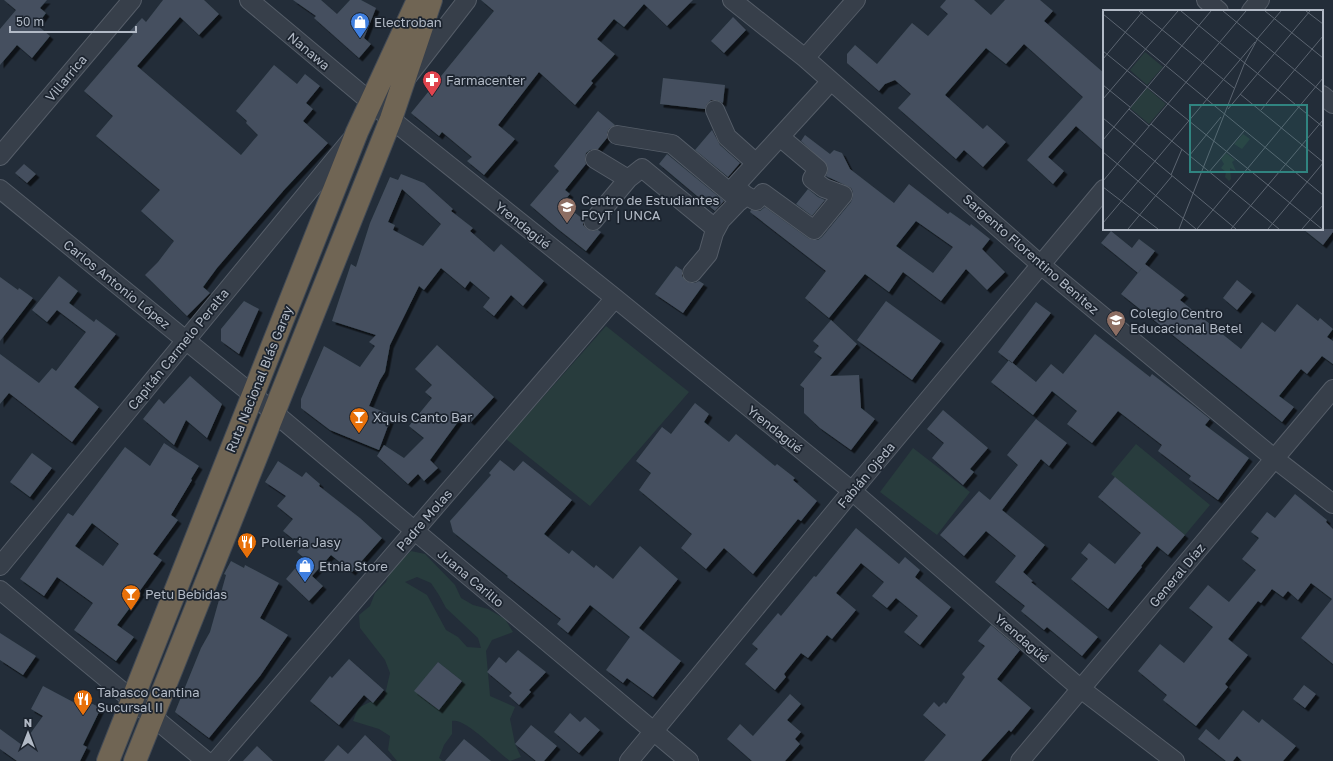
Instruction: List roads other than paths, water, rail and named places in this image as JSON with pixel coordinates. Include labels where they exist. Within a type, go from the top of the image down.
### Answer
[{"type":"highway","name":"Ruta Nacional Blás Garay","points":[[108,761],[357,132],[418,0]]},
{"type":"highway","name":"Ruta Nacional Blás Garay","points":[[135,761],[391,119],[431,0]]},
{"type":"street","name":"Villarrica","points":[[0,156],[132,0]]},
{"type":"street","name":"Nanawa","points":[[248,0],[370,102]]},
{"type":"street","points":[[370,102],[404,80],[467,0]]},
{"type":"street","name":"Sargento Florentino Benitez","points":[[732,0],[805,58],[1042,265],[1275,459],[1333,504]]},
{"type":"street","points":[[805,58],[856,0]]},
{"type":"street","points":[[1206,0],[1218,10]]},
{"type":"street","points":[[1252,10],[1260,0]]},
{"type":"street","points":[[743,198],[735,186],[831,81]]},
{"type":"street","points":[[1323,96],[1333,104]]},
{"type":"street","name":"Yrendagüé","points":[[370,102],[615,298],[852,491],[1081,689],[1175,761]]},
{"type":"street","points":[[715,110],[726,137],[756,163]]},
{"type":"street","name":"Capitán Carmelo Peralta","points":[[0,566],[357,132]]},
{"type":"street","points":[[617,135],[672,144],[743,198],[756,201],[763,193],[796,212],[814,230],[843,195],[824,188],[812,179],[818,168],[780,137]]},
{"type":"street","points":[[595,159],[628,178]]},
{"type":"street","points":[[593,221],[628,178],[642,168],[716,229]]},
{"type":"street","name":"Carlos Antonio López","points":[[0,189],[253,395]]},
{"type":"street","name":"Fabián Ojeda","points":[[629,761],[1103,190]]},
{"type":"street","points":[[692,273],[708,254],[716,229],[722,220],[743,198]]},
{"type":"street","name":"Padre Molas","points":[[216,761],[615,298]]},
{"type":"street","name":"General Díaz","points":[[1020,761],[1333,389]]},
{"type":"street","name":"Juana Carillo","points":[[253,395],[689,761]]},
{"type":"street","points":[[0,590],[206,761]]},
{"type":"place","name":"Electroban","points":[[360,39]]},
{"type":"place","name":"Farmacenter","points":[[432,97]]},
{"type":"place","name":"Centro de Estudiantes FCyT | UNCA","points":[[567,224]]},
{"type":"place","name":"Colegio Centro Educacional Betel","points":[[1116,337]]},
{"type":"place","name":"Xquis Canto Bar","points":[[359,434]]},
{"type":"place","name":"Polleria Jasy","points":[[247,559]]},
{"type":"place","name":"Etnia Store","points":[[305,583]]},
{"type":"place","name":"Petu Bebidas","points":[[131,611]]},
{"type":"place","name":"Tabasco Cantina Sucursal II","points":[[83,716]]}]
